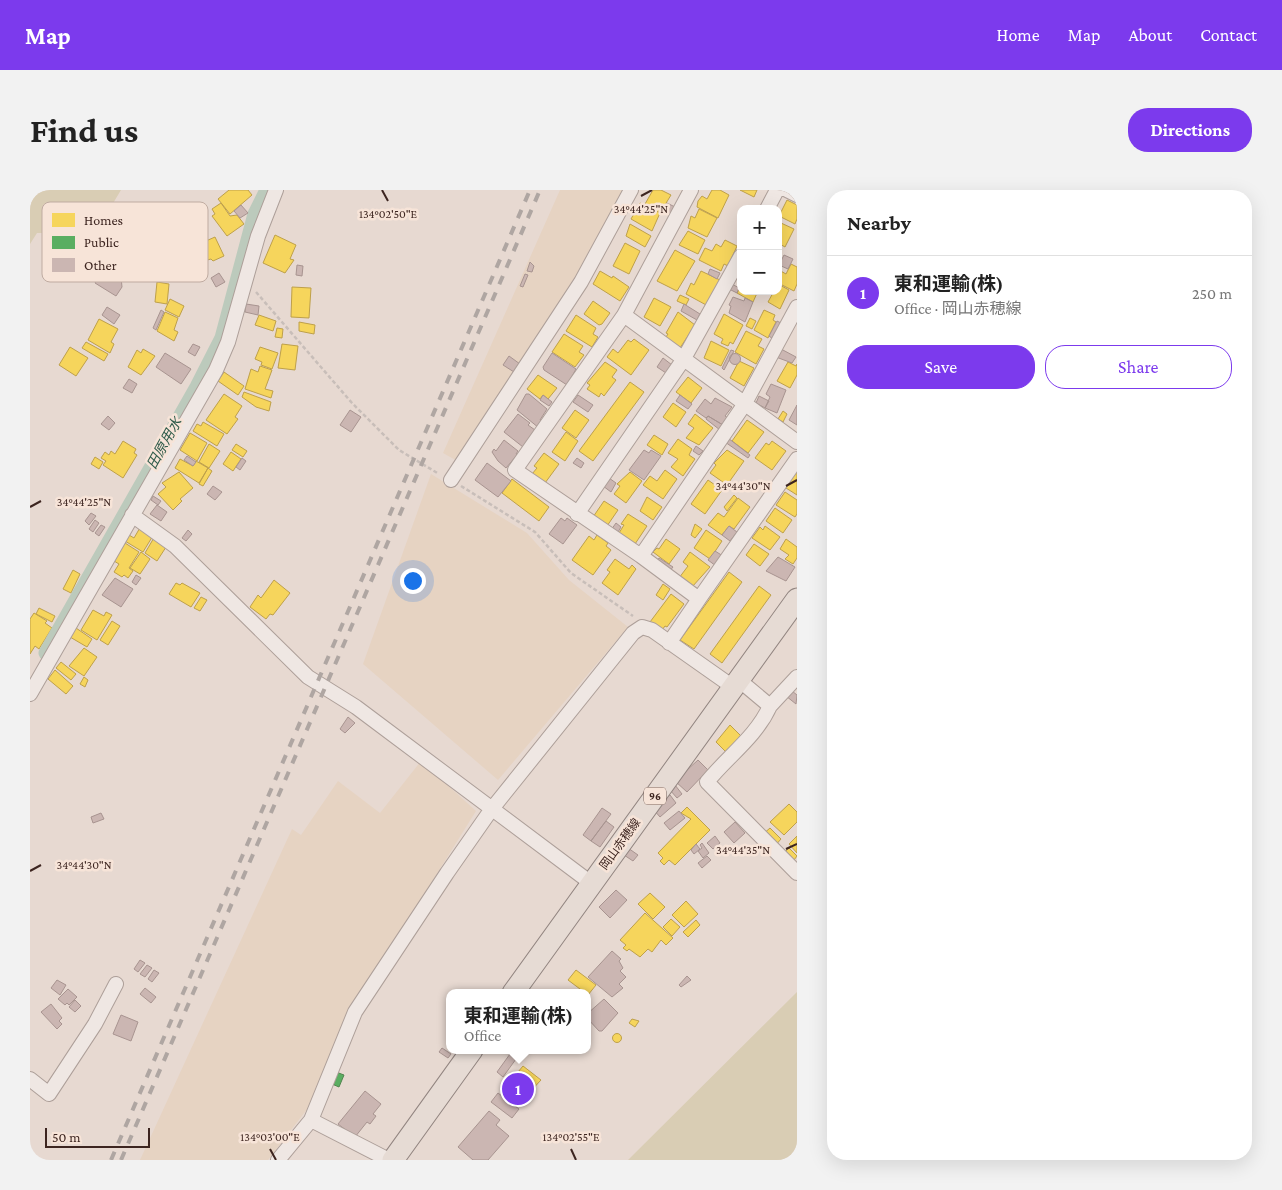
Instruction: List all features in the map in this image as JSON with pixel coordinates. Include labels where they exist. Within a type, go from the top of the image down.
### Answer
[{"type":"main road","name":"岡山赤穂線","points":[[516,989],[797,599]]},
{"type":"main road","points":[[393,1160],[469,1054]]},
{"type":"street","points":[[30,694],[216,370],[247,281],[258,236],[276,190]]},
{"type":"street","points":[[451,480],[581,282],[631,190]]},
{"type":"street","points":[[691,190],[624,315],[515,470],[641,556],[699,599]]},
{"type":"street","points":[[769,205],[777,190]]},
{"type":"street","points":[[787,190],[797,195]]},
{"type":"street","points":[[577,514],[683,360],[737,263]]},
{"type":"street","points":[[641,556],[744,405],[797,307]]},
{"type":"street","points":[[624,315],[744,405],[797,442]]},
{"type":"street","points":[[669,642],[797,459]]},
{"type":"street","points":[[132,515],[175,546],[308,677],[356,706],[591,884]]},
{"type":"street","points":[[278,1160],[312,1120],[356,1012],[491,810],[633,633],[642,627],[652,630],[770,706]]},
{"type":"street","points":[[797,678],[770,706],[764,720],[753,733],[708,782],[797,873]]},
{"type":"street","points":[[30,1078],[49,1094],[95,1024],[116,984]]},
{"type":"street","points":[[312,1120],[389,1160]]},
{"type":"path","points":[[247,281],[352,403],[399,450],[535,532],[571,573],[636,619],[642,627]]},
{"type":"shaded area","points":[[30,190],[121,190],[114,202],[42,202],[42,233],[37,233],[30,244]]},
{"type":"shaded area","points":[[560,190],[626,190],[582,270],[459,462],[443,453]]},
{"type":"shaded area","points":[[431,474],[527,533],[569,580],[628,627],[498,780],[363,664]]},
{"type":"shaded area","points":[[421,761],[476,811],[360,997],[308,1108],[268,1160],[140,1160],[292,829],[301,835],[338,781],[380,813]]},
{"type":"shaded area","points":[[797,992],[797,1160],[628,1160]]},
{"type":"building: Homes","points":[[229,190],[248,190],[252,195],[230,214],[218,199]]},
{"type":"building: Homes","points":[[653,190],[661,190],[671,195],[660,213],[645,204]]},
{"type":"building: Homes","points":[[712,190],[720,190],[729,195],[718,218],[697,207],[698,201],[702,196],[707,199]]},
{"type":"building: Homes","points":[[740,190],[757,190],[754,197]]},
{"type":"building: Homes","points":[[787,200],[797,205],[795,224],[782,218],[782,210]]},
{"type":"building: Homes","points":[[221,203],[230,216],[237,215],[244,224],[227,236],[212,216],[215,214],[212,209]]},
{"type":"building: Homes","points":[[640,203],[660,213],[652,231],[631,219]]},
{"type":"building: Homes","points":[[699,209],[717,218],[707,237],[688,228],[691,216],[695,218]]},
{"type":"building: Homes","points":[[782,223],[794,229],[785,247],[782,245]]},
{"type":"building: Homes","points":[[630,224],[651,236],[645,247],[626,236]]},
{"type":"building: Homes","points":[[688,231],[705,240],[698,254],[679,245]]},
{"type":"building: Homes","points":[[275,235],[296,245],[290,259],[294,260],[285,273],[263,263]]},
{"type":"building: Homes","points":[[215,237],[224,256],[213,261],[208,260],[208,240]]},
{"type":"building: Homes","points":[[725,240],[737,246],[728,266],[724,264],[721,271],[699,260],[705,248],[712,251],[716,244],[721,247]]},
{"type":"building: Homes","points":[[625,243],[640,251],[629,274],[613,266]]},
{"type":"building: Homes","points":[[675,250],[695,261],[677,291],[657,281]]},
{"type":"building: Homes","points":[[791,264],[797,267],[797,284],[794,291],[782,285],[782,272],[786,274]]},
{"type":"building: Homes","points":[[600,271],[612,278],[613,276],[629,287],[620,301],[593,284]]},
{"type":"building: Homes","points":[[701,271],[720,280],[708,306],[686,294],[691,283],[694,285]]},
{"type":"building: Homes","points":[[157,282],[169,284],[167,304],[155,302]]},
{"type":"building: Homes","points":[[782,286],[789,290],[780,309],[768,302],[772,295],[782,295]]},
{"type":"building: Homes","points":[[292,287],[311,288],[309,318],[291,317]]},
{"type":"building: Homes","points":[[680,295],[689,299],[686,305],[677,301]]},
{"type":"building: Homes","points":[[741,295],[756,295],[753,302]]},
{"type":"building: Homes","points":[[654,298],[671,307],[660,326],[644,317]]},
{"type":"building: Homes","points":[[170,299],[184,306],[179,317],[165,310]]},
{"type":"building: Homes","points":[[593,301],[610,313],[602,324],[599,325],[584,314]]},
{"type":"building: Homes","points":[[764,310],[775,315],[773,320],[776,322],[768,338],[754,330]]},
{"type":"building: Homes","points":[[165,312],[178,318],[174,330],[178,332],[174,341],[157,331]]},
{"type":"building: Homes","points":[[678,312],[695,325],[680,348],[666,337],[668,334],[666,333]]},
{"type":"building: Homes","points":[[724,314],[743,325],[733,344],[730,342],[728,346],[721,343],[723,339],[714,334]]},
{"type":"building: Homes","points":[[259,315],[276,321],[273,331],[255,325]]},
{"type":"building: Homes","points":[[576,315],[596,328],[593,334],[598,337],[592,347],[566,331]]},
{"type":"building: Homes","points":[[750,318],[756,321],[752,329],[746,326]]},
{"type":"building: Homes","points":[[99,319],[118,329],[111,342],[114,344],[110,353],[88,340]]},
{"type":"building: Homes","points":[[299,322],[315,325],[314,334],[299,331]]},
{"type":"building: Homes","points":[[277,328],[283,329],[282,338],[275,337]]},
{"type":"building: Homes","points":[[746,331],[762,339],[758,346],[764,349],[756,364],[735,352]]},
{"type":"building: Homes","points":[[564,334],[583,346],[579,352],[584,355],[575,367],[552,352]]},
{"type":"building: Homes","points":[[634,339],[649,350],[631,375],[607,357],[613,349],[618,353],[628,340],[631,342]]},
{"type":"building: Homes","points":[[711,341],[729,350],[721,366],[704,358]]},
{"type":"building: Homes","points":[[86,342],[108,354],[104,361],[82,348]]},
{"type":"building: Homes","points":[[282,344],[298,346],[295,370],[278,368]]},
{"type":"building: Homes","points":[[70,347],[88,358],[76,376],[59,365]]},
{"type":"building: Homes","points":[[260,347],[278,353],[272,369],[261,365],[262,362],[255,359]]},
{"type":"building: Homes","points":[[143,349],[155,356],[141,375],[128,367],[137,350],[141,353]]},
{"type":"building: Homes","points":[[739,361],[754,368],[744,386],[730,378]]},
{"type":"building: Homes","points":[[605,362],[617,370],[612,377],[616,380],[604,396],[601,393],[599,397],[587,389],[590,385],[587,383]]},
{"type":"building: Homes","points":[[788,362],[796,366],[797,364],[797,375],[790,388],[777,381]]},
{"type":"building: Homes","points":[[260,366],[272,370],[265,389],[273,391],[271,398],[245,389],[251,369],[258,372]]},
{"type":"building: Homes","points":[[224,372],[244,386],[238,395],[218,381]]},
{"type":"building: Homes","points":[[538,375],[557,388],[548,399],[543,395],[540,399],[527,389]]},
{"type":"building: Homes","points":[[688,377],[702,388],[691,403],[676,392]]},
{"type":"building: Homes","points":[[630,382],[644,392],[593,461],[579,451]]},
{"type":"building: Homes","points":[[244,392],[271,402],[269,411],[256,407],[242,397]]},
{"type":"building: Homes","points":[[224,394],[242,406],[235,417],[238,419],[227,434],[206,420]]},
{"type":"building: Homes","points":[[673,403],[686,412],[676,427],[663,417]]},
{"type":"building: Homes","points":[[575,410],[589,420],[576,438],[562,428]]},
{"type":"building: Homes","points":[[783,411],[787,414],[783,422],[778,419]]},
{"type":"building: Homes","points":[[695,414],[713,428],[699,445],[686,438],[694,428],[688,424]]},
{"type":"building: Homes","points":[[747,420],[764,432],[748,453],[732,441]]},
{"type":"building: Homes","points":[[203,422],[224,434],[217,446],[193,431],[197,424],[201,426]]},
{"type":"building: Homes","points":[[566,432],[578,441],[565,461],[552,452]]},
{"type":"building: Homes","points":[[190,433],[207,443],[197,461],[180,450]]},
{"type":"building: Homes","points":[[654,435],[668,444],[662,455],[647,445]]},
{"type":"building: Homes","points":[[678,439],[692,449],[689,455],[695,459],[683,476],[671,467],[678,459],[668,453]]},
{"type":"building: Homes","points":[[123,441],[136,449],[134,453],[137,455],[123,478],[103,465],[106,461],[101,458],[105,452],[109,455],[111,451],[115,454]]},
{"type":"building: Homes","points":[[772,441],[786,451],[772,470],[755,458],[766,443],[769,445]]},
{"type":"building: Homes","points":[[209,444],[220,451],[209,468],[199,462]]},
{"type":"building: Homes","points":[[236,444],[247,451],[243,457],[232,450]]},
{"type":"building: Homes","points":[[727,450],[744,461],[727,485],[710,473],[716,465],[714,463]]},
{"type":"building: Homes","points":[[231,452],[241,459],[233,471],[223,464]]},
{"type":"building: Homes","points":[[544,453],[559,464],[545,483],[532,474],[537,468],[534,466]]},
{"type":"building: Homes","points":[[95,457],[103,462],[99,469],[91,464]]},
{"type":"building: Homes","points":[[180,459],[193,466],[196,461],[208,468],[199,483],[175,468]]},
{"type":"building: Homes","points":[[208,468],[212,471],[203,486],[199,484]]},
{"type":"building: Homes","points":[[797,468],[797,495],[786,488]]},
{"type":"building: Homes","points":[[665,470],[677,479],[663,499],[643,485],[650,476],[657,481]]},
{"type":"building: Homes","points":[[179,472],[193,488],[180,499],[182,501],[173,510],[158,494],[166,487],[162,483]]},
{"type":"building: Homes","points":[[630,472],[642,481],[626,503],[614,494],[620,486],[617,484]]},
{"type":"building: Homes","points":[[512,479],[549,507],[539,521],[502,493]]},
{"type":"building: Homes","points":[[708,480],[722,490],[705,514],[691,504]]},
{"type":"building: Homes","points":[[785,492],[797,500],[797,514],[795,517],[776,505]]},
{"type":"building: Homes","points":[[734,495],[737,498],[727,511],[724,507]]},
{"type":"building: Homes","points":[[647,497],[662,507],[653,520],[640,511]]},
{"type":"building: Homes","points":[[738,498],[750,507],[734,529],[729,526],[722,535],[708,525],[718,513],[724,517]]},
{"type":"building: Homes","points":[[604,501],[618,510],[607,526],[593,517]]},
{"type":"building: Homes","points":[[775,508],[792,520],[783,533],[766,521]]},
{"type":"building: Homes","points":[[628,514],[647,526],[635,544],[619,533],[624,525],[621,524]]},
{"type":"building: Homes","points":[[695,524],[702,529],[695,538],[691,535]]},
{"type":"building: Homes","points":[[141,526],[154,534],[143,552],[125,541],[129,535],[134,538]]},
{"type":"building: Homes","points":[[765,526],[780,537],[770,550],[752,538],[760,527],[763,530]]},
{"type":"building: Homes","points":[[706,530],[722,541],[710,559],[694,548]]},
{"type":"building: Homes","points":[[597,535],[608,543],[606,546],[611,550],[593,575],[572,560],[589,536],[594,540]]},
{"type":"building: Homes","points":[[155,536],[168,544],[157,561],[145,553]]},
{"type":"building: Homes","points":[[666,539],[680,549],[669,564],[653,552],[657,548],[659,549]]},
{"type":"building: Homes","points":[[786,539],[797,547],[797,558],[793,564],[785,559],[789,555],[780,549]]},
{"type":"building: Homes","points":[[125,543],[139,552],[129,568],[133,571],[128,578],[114,572],[119,564],[114,561]]},
{"type":"building: Homes","points":[[754,544],[769,554],[760,566],[746,555]]},
{"type":"building: Homes","points":[[141,552],[150,559],[140,574],[130,568]]},
{"type":"building: Homes","points":[[690,552],[710,567],[692,587],[679,578],[688,566],[683,562]]},
{"type":"building: Homes","points":[[615,559],[629,569],[632,565],[636,569],[618,595],[602,583],[610,572],[607,570]]},
{"type":"building: Homes","points":[[73,570],[80,574],[71,593],[63,589]]},
{"type":"building: Homes","points":[[729,572],[742,582],[694,649],[680,640]]},
{"type":"building: Homes","points":[[274,580],[290,593],[273,615],[270,614],[266,619],[250,607],[258,595],[261,598]]},
{"type":"building: Homes","points":[[176,583],[180,585],[182,583],[200,593],[191,607],[169,594]]},
{"type":"building: Homes","points":[[663,584],[670,589],[663,600],[656,595]]},
{"type":"building: Homes","points":[[759,586],[771,595],[722,663],[710,654]]},
{"type":"building: Homes","points":[[671,594],[684,604],[667,627],[665,626],[662,630],[650,622]]},
{"type":"building: Homes","points":[[201,597],[207,600],[200,611],[194,608]]},
{"type":"building: Homes","points":[[39,608],[55,616],[52,622],[36,614]]},
{"type":"building: Homes","points":[[93,610],[104,616],[106,612],[112,615],[97,640],[81,630]]},
{"type":"building: Homes","points":[[34,613],[47,621],[45,623],[52,628],[39,649],[35,646],[30,654],[30,619]]},
{"type":"building: Homes","points":[[112,621],[120,626],[108,645],[100,640]]},
{"type":"building: Homes","points":[[76,628],[92,639],[87,647],[70,637]]},
{"type":"building: Homes","points":[[84,648],[97,657],[84,676],[69,666]]},
{"type":"building: Homes","points":[[61,662],[76,674],[71,680],[56,668]]},
{"type":"building: Homes","points":[[55,670],[73,686],[66,694],[48,679]]},
{"type":"building: Homes","points":[[84,677],[88,680],[85,687],[80,684]]},
{"type":"building: Homes","points":[[730,725],[742,737],[726,752],[716,742]]},
{"type":"building: Homes","points":[[789,804],[797,812],[797,822],[784,835],[770,822]]},
{"type":"building: Homes","points":[[687,807],[710,830],[675,865],[669,860],[664,865],[660,861],[663,858],[658,853],[691,819],[681,813]]},
{"type":"building: Homes","points":[[770,828],[781,839],[774,847],[762,835]]},
{"type":"building: Homes","points":[[797,836],[797,853],[789,844]]},
{"type":"building: Homes","points":[[789,848],[797,856],[791,864],[782,855]]},
{"type":"building: Homes","points":[[650,893],[665,907],[653,919],[638,904]]},
{"type":"building: Homes","points":[[686,901],[698,914],[684,927],[672,915]]},
{"type":"building: Homes","points":[[645,913],[673,938],[666,945],[661,940],[652,952],[648,949],[640,957],[629,949],[627,951],[623,948],[626,945],[620,940]]},
{"type":"building: Homes","points":[[671,919],[680,927],[672,936],[663,927]]},
{"type":"building: Homes","points":[[696,920],[700,925],[688,937],[683,932]]},
{"type":"building: Homes","points":[[576,970],[596,985],[591,991],[591,989],[580,989],[568,980]]},
{"type":"building: Homes","points":[[632,1019],[639,1021],[635,1027],[629,1023]]},
{"type":"building: Homes","points":[[617,1034],[621,1038],[617,1042],[613,1038]]},
{"type":"building: Homes","points":[[523,1066],[541,1080],[516,1107],[501,1094],[507,1087],[504,1084],[510,1076],[513,1078]]},
{"type":"building: Public","points":[[336,1072],[344,1075],[339,1087],[332,1084]]},
{"type":"building: Other","points":[[667,203],[675,207],[670,216],[663,212]]},
{"type":"building: Other","points":[[241,205],[248,213],[240,218],[234,211]]},
{"type":"building: Other","points":[[784,255],[793,259],[788,269],[782,266]]},
{"type":"building: Other","points":[[530,262],[534,266],[532,272],[527,271]]},
{"type":"building: Other","points":[[297,265],[303,266],[302,276],[296,275]]},
{"type":"building: Other","points":[[710,269],[720,273],[717,279],[708,274]]},
{"type":"building: Other","points":[[219,273],[225,282],[216,287],[211,278]]},
{"type":"building: Other","points":[[525,274],[528,275],[523,287],[520,286]]},
{"type":"building: Other","points":[[122,282],[122,287],[116,296],[95,283]]},
{"type":"building: Other","points":[[732,284],[737,287],[737,293],[729,289]]},
{"type":"building: Other","points":[[733,297],[744,301],[745,298],[753,302],[745,322],[729,313],[731,306],[729,305]]},
{"type":"building: Other","points":[[246,304],[259,306],[258,315],[245,312]]},
{"type":"building: Other","points":[[684,304],[700,314],[697,320],[681,311]]},
{"type":"building: Other","points":[[107,307],[120,315],[114,324],[102,315]]},
{"type":"building: Other","points":[[161,310],[164,312],[156,330],[153,328]]},
{"type":"building: Other","points":[[777,321],[781,323],[773,339],[769,336]]},
{"type":"building: Other","points":[[193,344],[200,347],[195,356],[188,352]]},
{"type":"building: Other","points":[[781,349],[796,357],[792,363],[776,357]]},
{"type":"building: Other","points":[[731,350],[734,351],[724,370],[722,368]]},
{"type":"building: Other","points":[[165,353],[191,369],[181,384],[156,367]]},
{"type":"building: Other","points":[[552,353],[576,369],[567,385],[544,370],[543,367]]},
{"type":"building: Other","points":[[735,353],[741,359],[735,365],[729,359]]},
{"type":"building: Other","points":[[509,356],[520,364],[514,372],[503,365]]},
{"type":"building: Other","points":[[663,358],[672,365],[666,373],[657,367]]},
{"type":"building: Other","points":[[129,379],[137,384],[132,393],[123,388]]},
{"type":"building: Other","points":[[771,384],[786,390],[777,413],[765,408],[770,397],[766,394]]},
{"type":"building: Other","points":[[526,394],[529,394],[547,409],[540,420],[543,422],[539,428],[517,410]]},
{"type":"building: Other","points":[[543,395],[552,402],[549,406],[540,400]]},
{"type":"building: Other","points":[[578,395],[593,405],[588,412],[573,402]]},
{"type":"building: Other","points":[[680,395],[692,404],[688,409],[676,401]]},
{"type":"building: Other","points":[[759,396],[769,401],[765,408],[756,403]]},
{"type":"building: Other","points":[[715,398],[732,407],[725,416],[728,418],[723,425],[708,416],[706,418],[696,411],[705,399],[711,404]]},
{"type":"building: Other","points":[[797,405],[797,425],[789,420]]},
{"type":"building: Other","points":[[350,410],[361,417],[351,432],[340,425]]},
{"type":"building: Other","points":[[518,414],[530,423],[528,425],[535,430],[523,447],[504,432]]},
{"type":"building: Other","points":[[108,416],[115,423],[109,430],[101,424]]},
{"type":"building: Other","points":[[708,416],[723,425],[720,430],[706,419]]},
{"type":"building: Other","points":[[728,438],[750,455],[748,458],[725,442]]},
{"type":"building: Other","points":[[504,440],[518,451],[506,468],[492,452],[494,449],[496,451]]},
{"type":"building: Other","points":[[696,446],[703,451],[699,455],[693,451]]},
{"type":"building: Other","points":[[644,450],[649,453],[651,450],[661,456],[644,480],[629,470]]},
{"type":"building: Other","points":[[187,456],[196,462],[193,466],[184,460]]},
{"type":"building: Other","points":[[242,458],[246,461],[240,470],[236,467]]},
{"type":"building: Other","points":[[577,458],[584,463],[581,468],[573,463]]},
{"type":"building: Other","points":[[487,463],[511,481],[498,497],[475,480]]},
{"type":"building: Other","points":[[609,478],[616,483],[611,492],[603,486]]},
{"type":"building: Other","points":[[213,486],[222,492],[215,500],[207,494]]},
{"type":"building: Other","points":[[153,496],[161,501],[158,505],[151,500]]},
{"type":"building: Other","points":[[157,505],[167,512],[161,521],[150,514]]},
{"type":"building: Other","points":[[91,513],[96,516],[89,525],[85,521]]},
{"type":"building: Other","points":[[561,518],[565,521],[567,518],[577,525],[563,544],[549,534]]},
{"type":"building: Other","points":[[95,520],[99,523],[93,532],[89,529]]},
{"type":"building: Other","points":[[616,523],[621,527],[617,534],[611,530]]},
{"type":"building: Other","points":[[101,525],[105,527],[99,536],[95,533]]},
{"type":"building: Other","points":[[729,526],[737,532],[730,541],[722,535]]},
{"type":"building: Other","points":[[188,530],[192,534],[186,541],[182,538]]},
{"type":"building: Other","points":[[715,551],[723,556],[716,566],[708,560]]},
{"type":"building: Other","points":[[778,557],[795,567],[786,581],[766,571]]},
{"type":"building: Other","points":[[659,558],[673,567],[669,572],[656,563]]},
{"type":"building: Other","points":[[136,575],[141,578],[136,585],[132,582]]},
{"type":"building: Other","points":[[115,578],[133,589],[121,607],[102,595]]},
{"type":"building: Other","points":[[792,691],[797,695],[796,704],[786,696]]},
{"type":"building: Other","points":[[348,717],[355,723],[345,733],[340,729]]},
{"type":"building: Other","points":[[698,760],[708,770],[687,792],[675,781]]},
{"type":"building: Other","points":[[675,785],[682,794],[677,798],[670,790]]},
{"type":"building: Other","points":[[670,795],[676,803],[660,817],[653,809]]},
{"type":"building: Other","points":[[602,808],[611,814],[591,841],[583,835]]},
{"type":"building: Other","points":[[679,811],[685,818],[670,830],[664,823]]},
{"type":"building: Other","points":[[101,813],[104,819],[93,823],[91,817]]},
{"type":"building: Other","points":[[606,821],[614,827],[600,847],[591,841]]},
{"type":"building: Other","points":[[735,822],[745,833],[734,843],[724,832]]},
{"type":"building: Other","points":[[715,836],[720,843],[713,849],[707,843]]},
{"type":"building: Other","points":[[702,843],[709,853],[703,858],[698,851],[702,848],[700,845]]},
{"type":"building: Other","points":[[696,844],[700,849],[694,854],[691,850]]},
{"type":"building: Other","points":[[628,848],[638,855],[633,861],[624,855]]},
{"type":"building: Other","points":[[707,856],[711,860],[702,868],[698,863]]},
{"type":"building: Other","points":[[616,890],[627,900],[610,918],[599,907]]},
{"type":"building: Other","points":[[612,951],[621,959],[619,961],[623,968],[620,971],[626,977],[619,984],[623,988],[612,997],[588,977]]},
{"type":"building: Other","points":[[140,960],[145,963],[138,972],[134,969]]},
{"type":"building: Other","points":[[147,965],[152,968],[145,977],[140,974]]},
{"type":"building: Other","points":[[154,970],[159,973],[152,982],[148,979]]},
{"type":"building: Other","points":[[687,976],[691,980],[681,987],[679,985]]},
{"type":"building: Other","points":[[57,980],[66,985],[60,995],[51,988]]},
{"type":"building: Other","points":[[145,988],[156,997],[151,1003],[140,994]]},
{"type":"building: Other","points":[[68,989],[77,997],[69,1005],[67,1003],[65,1005],[58,999]]},
{"type":"building: Other","points":[[604,999],[618,1013],[602,1031],[599,1031],[591,1022],[591,1010]]},
{"type":"building: Other","points":[[75,1000],[81,1006],[75,1012],[69,1007]]},
{"type":"building: Other","points":[[51,1004],[62,1018],[59,1021],[62,1024],[57,1029],[41,1012]]},
{"type":"building: Other","points":[[121,1015],[138,1022],[131,1041],[113,1034]]},
{"type":"building: Other","points":[[442,1048],[446,1051],[446,1054],[451,1054],[448,1058],[439,1052]]},
{"type":"building: Other","points":[[510,1054],[516,1059],[503,1077],[497,1072]]},
{"type":"building: Other","points":[[365,1091],[381,1104],[373,1114],[376,1116],[370,1124],[367,1122],[355,1137],[338,1124]]},
{"type":"building: Other","points":[[498,1093],[519,1109],[512,1118],[491,1102]]},
{"type":"building: Other","points":[[489,1111],[500,1120],[496,1125],[509,1136],[488,1160],[473,1160],[458,1147]]},
{"type":"waterway","name":"田原用水","points":[[46,653],[197,387],[222,338],[255,214],[267,190]]},
{"type":"railway","points":[[111,1160],[530,190]]},
{"type":"railway","points":[[121,1160],[540,190]]},
{"type":"place","name":"東和運輸(株)","points":[[518,1089]]}]
